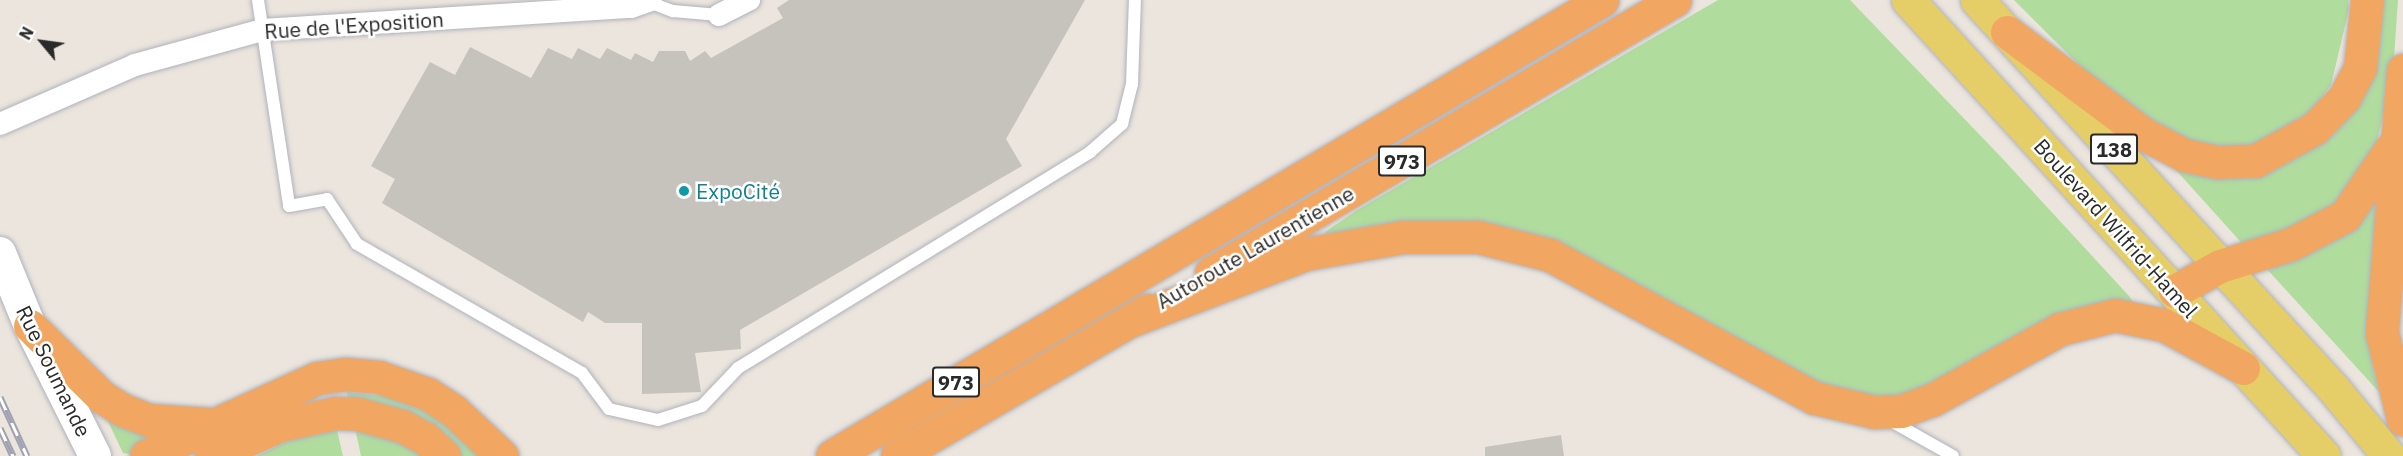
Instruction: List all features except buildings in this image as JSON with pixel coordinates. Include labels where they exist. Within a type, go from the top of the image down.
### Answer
[{"type":"highway","name":"Autoroute Laurentienne","points":[[832,456],[1602,0]]},
{"type":"highway","name":"Autoroute Laurentienne","points":[[897,456],[1675,0]]},
{"type":"highway","points":[[2007,32],[2142,133],[2184,155],[2218,162],[2255,160],[2315,129],[2344,98],[2360,68],[2367,0]]},
{"type":"highway","points":[[2403,70],[2382,333],[2403,419]]},
{"type":"highway","points":[[2175,291],[2220,266],[2291,244],[2345,216],[2397,140]]},
{"type":"highway","points":[[1129,321],[1305,254],[1402,237],[1478,237],[1550,255],[1815,398],[1874,412],[1901,411],[1932,400],[2060,329],[2115,315],[2164,325],[2243,368]]},
{"type":"highway","points":[[30,326],[102,397],[123,410],[211,440],[317,378],[345,374],[379,377],[428,394],[454,411],[502,456]]},
{"type":"highway","points":[[146,456],[280,424],[334,414],[381,418],[425,438],[444,456]]},
{"type":"highway","points":[[241,456],[280,424]]},
{"type":"main road","name":"Boulevard Wilfrid-Hamel","points":[[1908,0],[2324,456]]},
{"type":"main road","name":"138","points":[[1977,0],[2333,388],[2389,456]]},
{"type":"street","points":[[719,15],[749,0]]},
{"type":"street","name":"Rue de l'Exposition","points":[[0,124],[135,65],[262,30],[631,7],[650,1]]},
{"type":"street","name":"Rue Soumande","points":[[0,253],[30,326],[95,456]]},
{"type":"lane","points":[[258,0],[289,206],[327,199],[357,244],[582,373],[609,409],[658,420],[702,406],[738,368],[1090,152],[1122,124],[1132,84],[1135,0]]},
{"type":"lane","points":[[650,1],[674,11],[719,15],[737,0]]},
{"type":"lane","points":[[1874,412],[1953,456]]},
{"type":"green space","points":[[1718,0],[1850,0],[2001,157],[2129,296],[2139,312],[1953,382],[1894,399],[1835,393],[1588,262],[1327,239],[1325,232],[1357,210]]},
{"type":"green space","points":[[2014,0],[2348,0],[2349,9],[2331,85],[2309,114],[2250,147],[2207,148],[2173,140],[2091,77]]},
{"type":"green space","points":[[2379,0],[2398,0],[2393,73],[2373,158],[2341,209],[2248,250],[2175,169],[2227,179],[2250,176],[2275,170],[2320,143]]},
{"type":"green space","points":[[2371,197],[2378,199],[2372,363],[2379,392],[2265,267]]},
{"type":"green space","points":[[347,392],[384,396],[421,410],[444,423],[481,456],[459,456],[348,401]]},
{"type":"green space","points":[[102,409],[163,434],[130,454],[123,453]]},
{"type":"green space","points":[[336,426],[343,456],[257,456],[296,437]]},
{"type":"green space","points":[[355,428],[386,433],[423,456],[361,456]]},
{"type":"railway","points":[[0,397],[27,456]]},
{"type":"railway","points":[[0,428],[13,456]]},
{"type":"place","name":"ExpoCité","points":[[684,191]]}]
